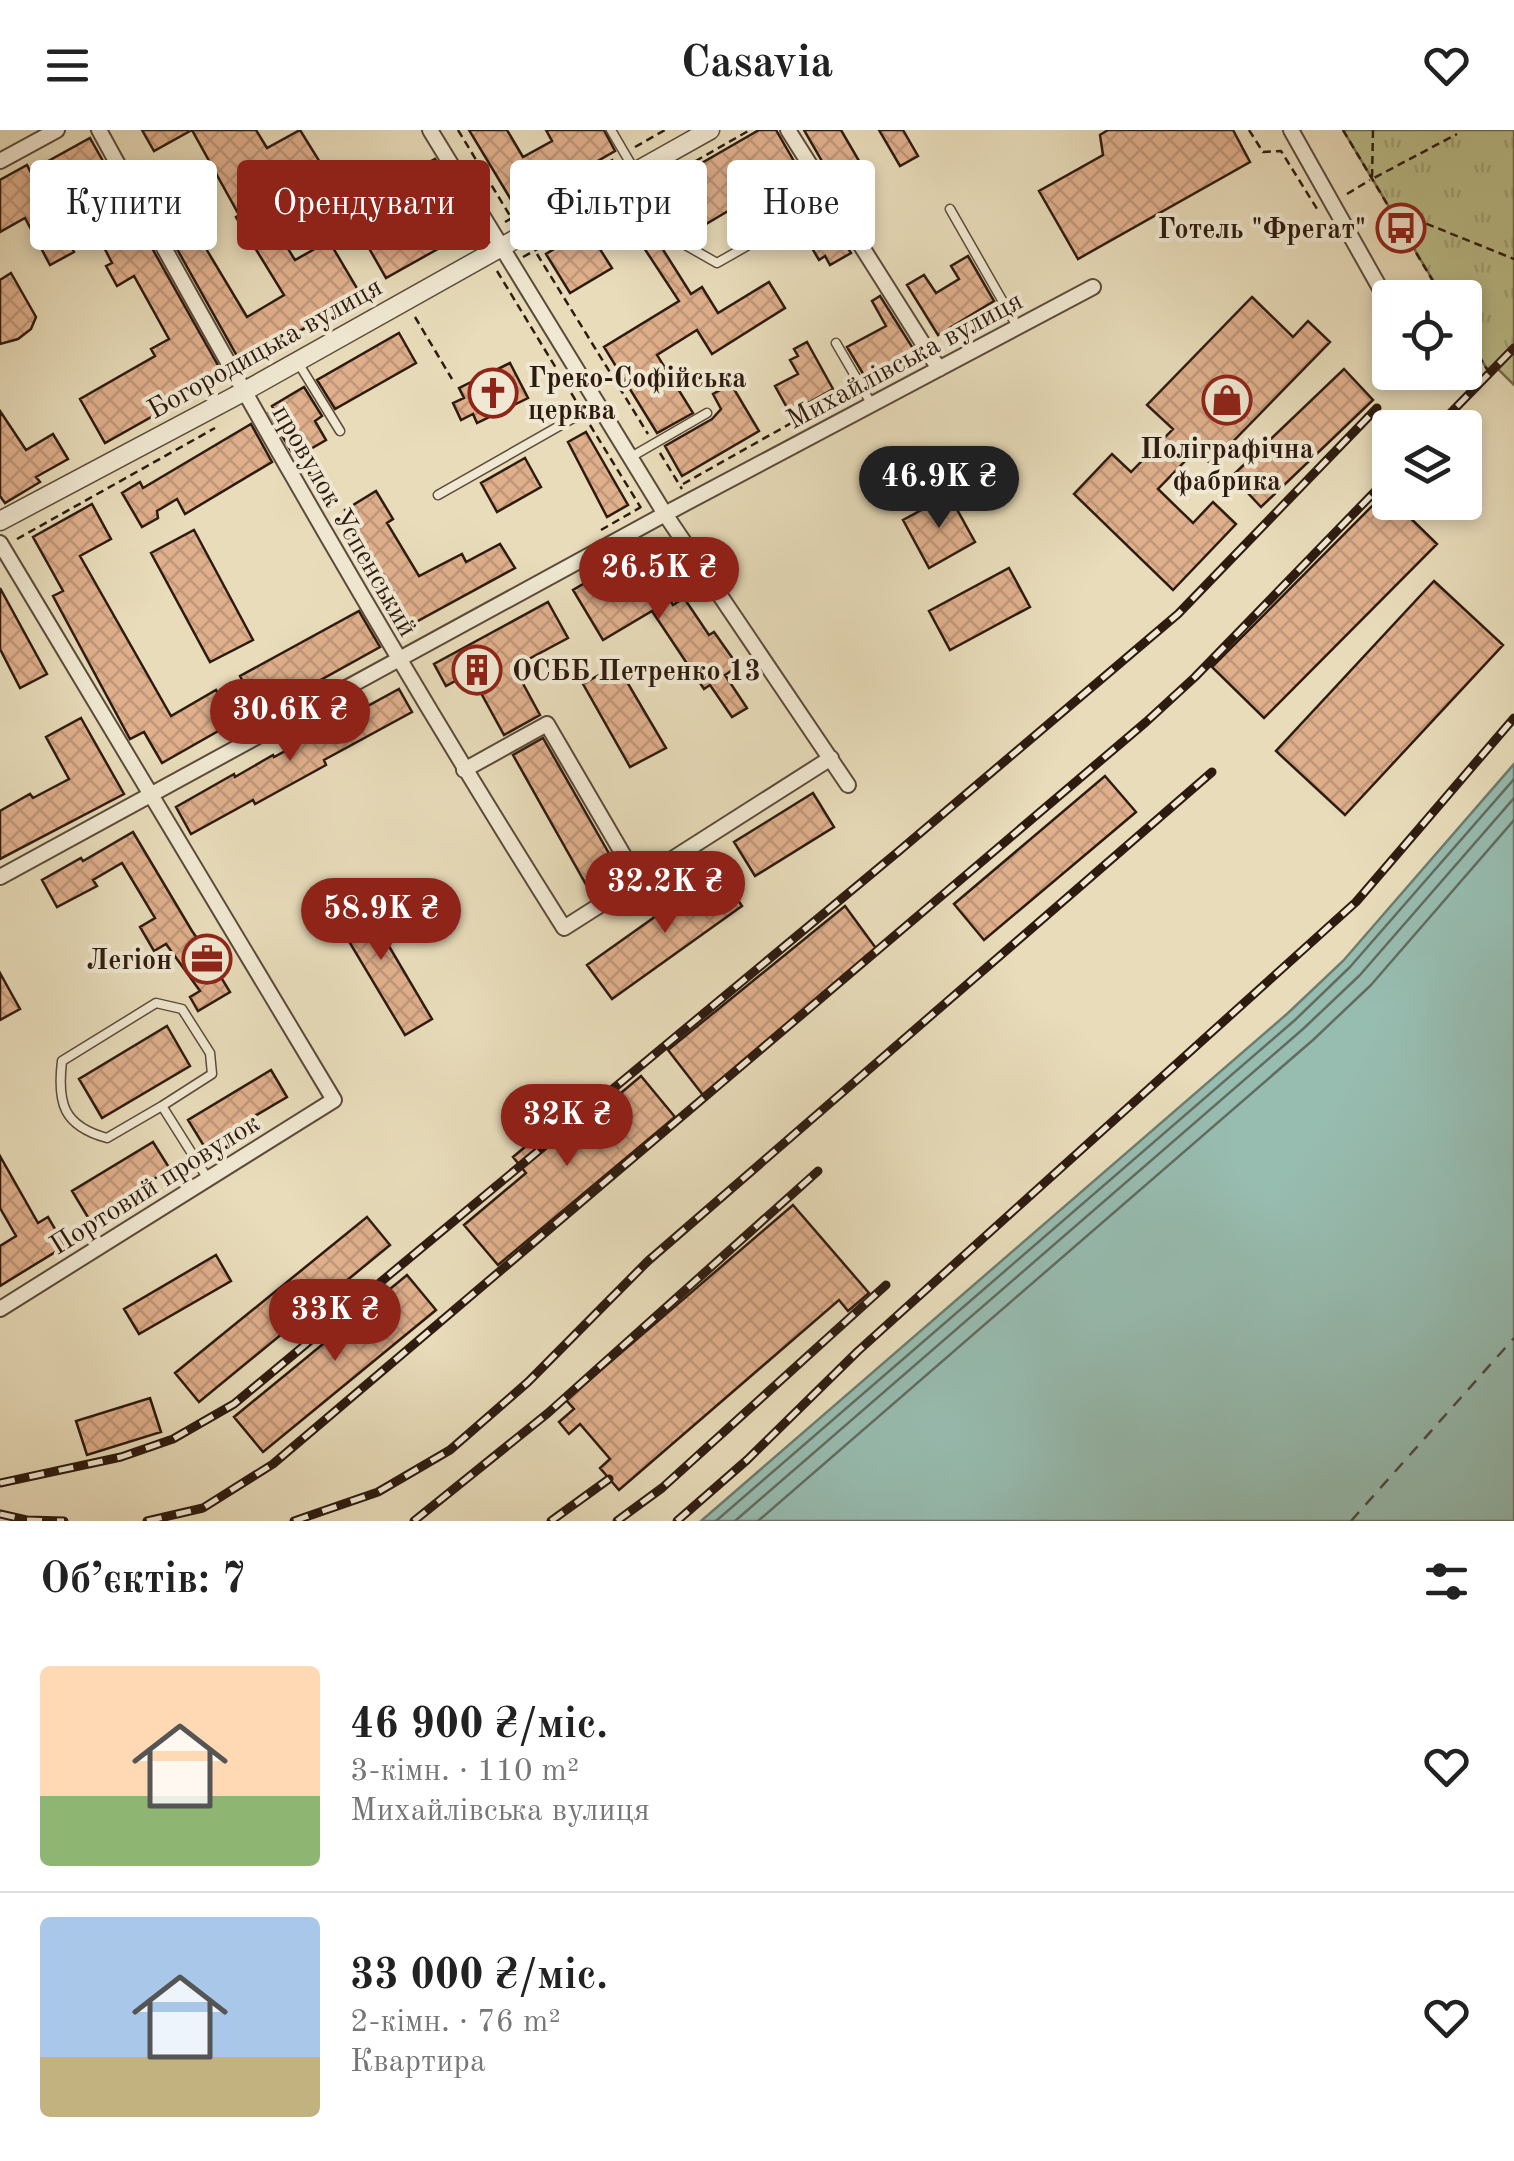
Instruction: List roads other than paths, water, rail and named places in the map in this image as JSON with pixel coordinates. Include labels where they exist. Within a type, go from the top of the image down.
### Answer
[{"type":"street","points":[[0,161],[57,130]]},
{"type":"street","name":"провулок Успенський","points":[[99,130],[243,392],[399,661],[564,928],[638,880]]},
{"type":"street","points":[[430,130],[665,514],[848,785]]},
{"type":"street","name":"Богородицька вулиця","points":[[655,160],[710,130]]},
{"type":"street","points":[[788,130],[939,370]]},
{"type":"street","points":[[1291,130],[1375,280]]},
{"type":"street","name":"Богородицька вулиця","points":[[0,521],[298,361],[510,230]]},
{"type":"street","name":"Михайлівська вулиця","points":[[0,878],[665,514],[1094,287]]},
{"type":"street","points":[[0,543],[150,794]]},
{"type":"street","points":[[464,770],[546,724],[638,880],[830,758]]},
{"type":"street","name":"Портовий провулок","points":[[0,1309],[334,1100],[150,794]]},
{"type":"lane","points":[[611,130],[626,160]]},
{"type":"lane","points":[[950,209],[1018,328]]},
{"type":"lane","points":[[694,250],[717,263],[739,250]]},
{"type":"lane","points":[[836,343],[872,405]]},
{"type":"lane","points":[[298,361],[340,430]]},
{"type":"lane","points":[[438,495],[598,404]]},
{"type":"lane","points":[[631,457],[707,412]]},
{"type":"lane","points":[[156,1003],[182,1009],[210,1052],[212,1074],[162,1106],[107,1138],[87,1132],[68,1116],[59,1089],[62,1061],[156,1003]]},
{"type":"lane","points":[[162,1106],[208,1179]]},
{"type":"water","points":[[1514,764],[1514,1521],[701,1521],[1288,1013],[1343,961]]},
{"type":"railway","points":[[1454,410],[1514,348]]},
{"type":"railway","points":[[0,1483],[121,1457],[173,1439],[234,1404],[1178,614],[1377,408]]},
{"type":"railway","points":[[147,1521],[203,1508],[273,1464],[1146,722],[1195,677],[1372,495]]},
{"type":"railway","points":[[677,1521],[747,1460],[858,1351],[1356,902],[1514,718]]},
{"type":"railway","points":[[294,1521],[378,1492],[450,1450],[528,1382],[648,1261],[1212,772]]},
{"type":"railway","points":[[414,1521],[548,1413],[818,1171]]},
{"type":"railway","points":[[617,1521],[662,1488],[886,1285]]},
{"type":"railway","points":[[551,1521],[609,1479]]},
{"type":"railway","points":[[0,1514],[31,1521]]},
{"type":"railway","points":[[27,1520],[64,1521]]},
{"type":"place","name":"Готель \"Фрегат\"","points":[[1401,228]]},
{"type":"place","name":"Греко-Софійська церква","points":[[493,393]]},
{"type":"place","name":"Поліграфічна фабрика","points":[[1227,400]]},
{"type":"place","name":"ОСББ Петренко 13","points":[[477,670]]},
{"type":"place","name":"Легіон","points":[[207,959]]}]
